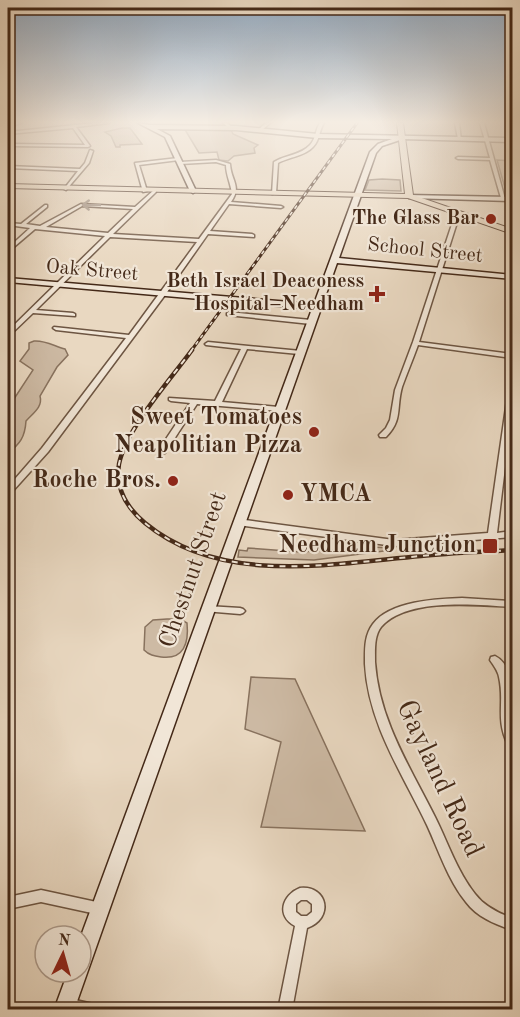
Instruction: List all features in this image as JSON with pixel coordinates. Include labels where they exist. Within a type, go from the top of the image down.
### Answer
[{"type":"main road","points":[[183,170],[193,191]]},
{"type":"main road","name":"Chestnut Street","points":[[93,929],[366,170]]},
{"type":"main road","points":[[406,170],[409,196]]},
{"type":"main road","points":[[8,186],[513,199]]},
{"type":"main road","points":[[409,196],[513,232]]},
{"type":"main road","points":[[433,204],[434,199],[441,197]]},
{"type":"main road","name":"School Street","points":[[334,260],[513,277]]},
{"type":"main road","name":"Oak Street","points":[[8,280],[317,307]]},
{"type":"main road","points":[[65,1007],[74,984]]},
{"type":"street","points":[[66,189],[82,170]]},
{"type":"street","points":[[8,334],[136,208],[150,191],[140,170]]},
{"type":"street","points":[[8,491],[38,460],[163,294],[228,202],[234,192],[227,170]]},
{"type":"street","points":[[274,193],[275,170]]},
{"type":"street","points":[[495,170],[503,198]]},
{"type":"street","points":[[228,202],[281,207]]},
{"type":"street","points":[[41,228],[54,218],[66,216],[81,205],[136,208]]},
{"type":"street","points":[[21,226],[45,206]]},
{"type":"street","points":[[383,435],[393,428],[395,406],[404,371],[458,213]]},
{"type":"street","points":[[8,224],[108,235],[200,241]]},
{"type":"street","points":[[8,250],[34,227]]},
{"type":"street","points":[[207,232],[252,236]]},
{"type":"street","points":[[31,311],[73,315]]},
{"type":"street","points":[[229,314],[311,322]]},
{"type":"street","points":[[56,328],[131,337]]},
{"type":"street","points":[[415,343],[513,356]]},
{"type":"street","points":[[208,344],[299,352]]},
{"type":"street","points":[[218,403],[245,347]]},
{"type":"street","points":[[492,535],[513,386]]},
{"type":"street","points":[[171,399],[279,409]]},
{"type":"street","points":[[162,451],[195,401]]},
{"type":"street","points":[[238,522],[394,543],[513,534]]},
{"type":"street","name":"Gayland Road","points":[[513,604],[447,601],[407,608],[380,622],[370,638],[370,671],[378,712],[385,732],[455,872],[470,898],[480,909],[513,924]]},
{"type":"street","points":[[207,609],[240,611]]},
{"type":"street","points":[[495,660],[504,674],[507,734],[513,742]]},
{"type":"street","points":[[8,903],[41,896],[100,909]]},
{"type":"street","points":[[285,1010],[302,922]]},
{"type":"street","points":[[65,1007],[93,1010]]},
{"type":"shaded area","points":[[500,170],[512,170],[512,196],[507,195]]},
{"type":"shaded area","points":[[369,180],[400,180],[401,191],[365,190]]},
{"type":"shaded area","points":[[46,342],[65,349],[68,355],[57,367],[40,396],[39,407],[26,421],[21,440],[8,453],[8,408],[33,370],[20,361],[29,349],[29,343]]},
{"type":"shaded area","points":[[373,547],[392,550],[314,560],[238,557],[239,550],[247,551],[248,548],[301,552]]},
{"type":"shaded area","points":[[180,619],[187,623],[186,643],[180,653],[175,656],[158,657],[144,650],[145,627],[153,620]]},
{"type":"shaded area","points":[[251,677],[295,679],[365,831],[261,827],[281,742],[245,729]]},
{"type":"railway","points":[[191,351],[322,170]]},
{"type":"railway","points":[[192,350],[139,420],[123,450],[118,473],[121,490],[133,511],[145,523],[175,543],[208,556],[242,563],[278,566],[314,566],[512,550]]},
{"type":"place","name":"The Glass Bar","points":[[491,219]]},
{"type":"place","name":"Beth Israel Deaconess Hospital–Needham","points":[[377,294]]},
{"type":"place","name":"Sweet Tomatoes Neapolitian Pizza","points":[[314,432]]},
{"type":"place","name":"Roche Bros.","points":[[173,481]]},
{"type":"place","name":"YMCA","points":[[288,495]]},
{"type":"place","name":"Needham Junction","points":[[490,546]]}]
